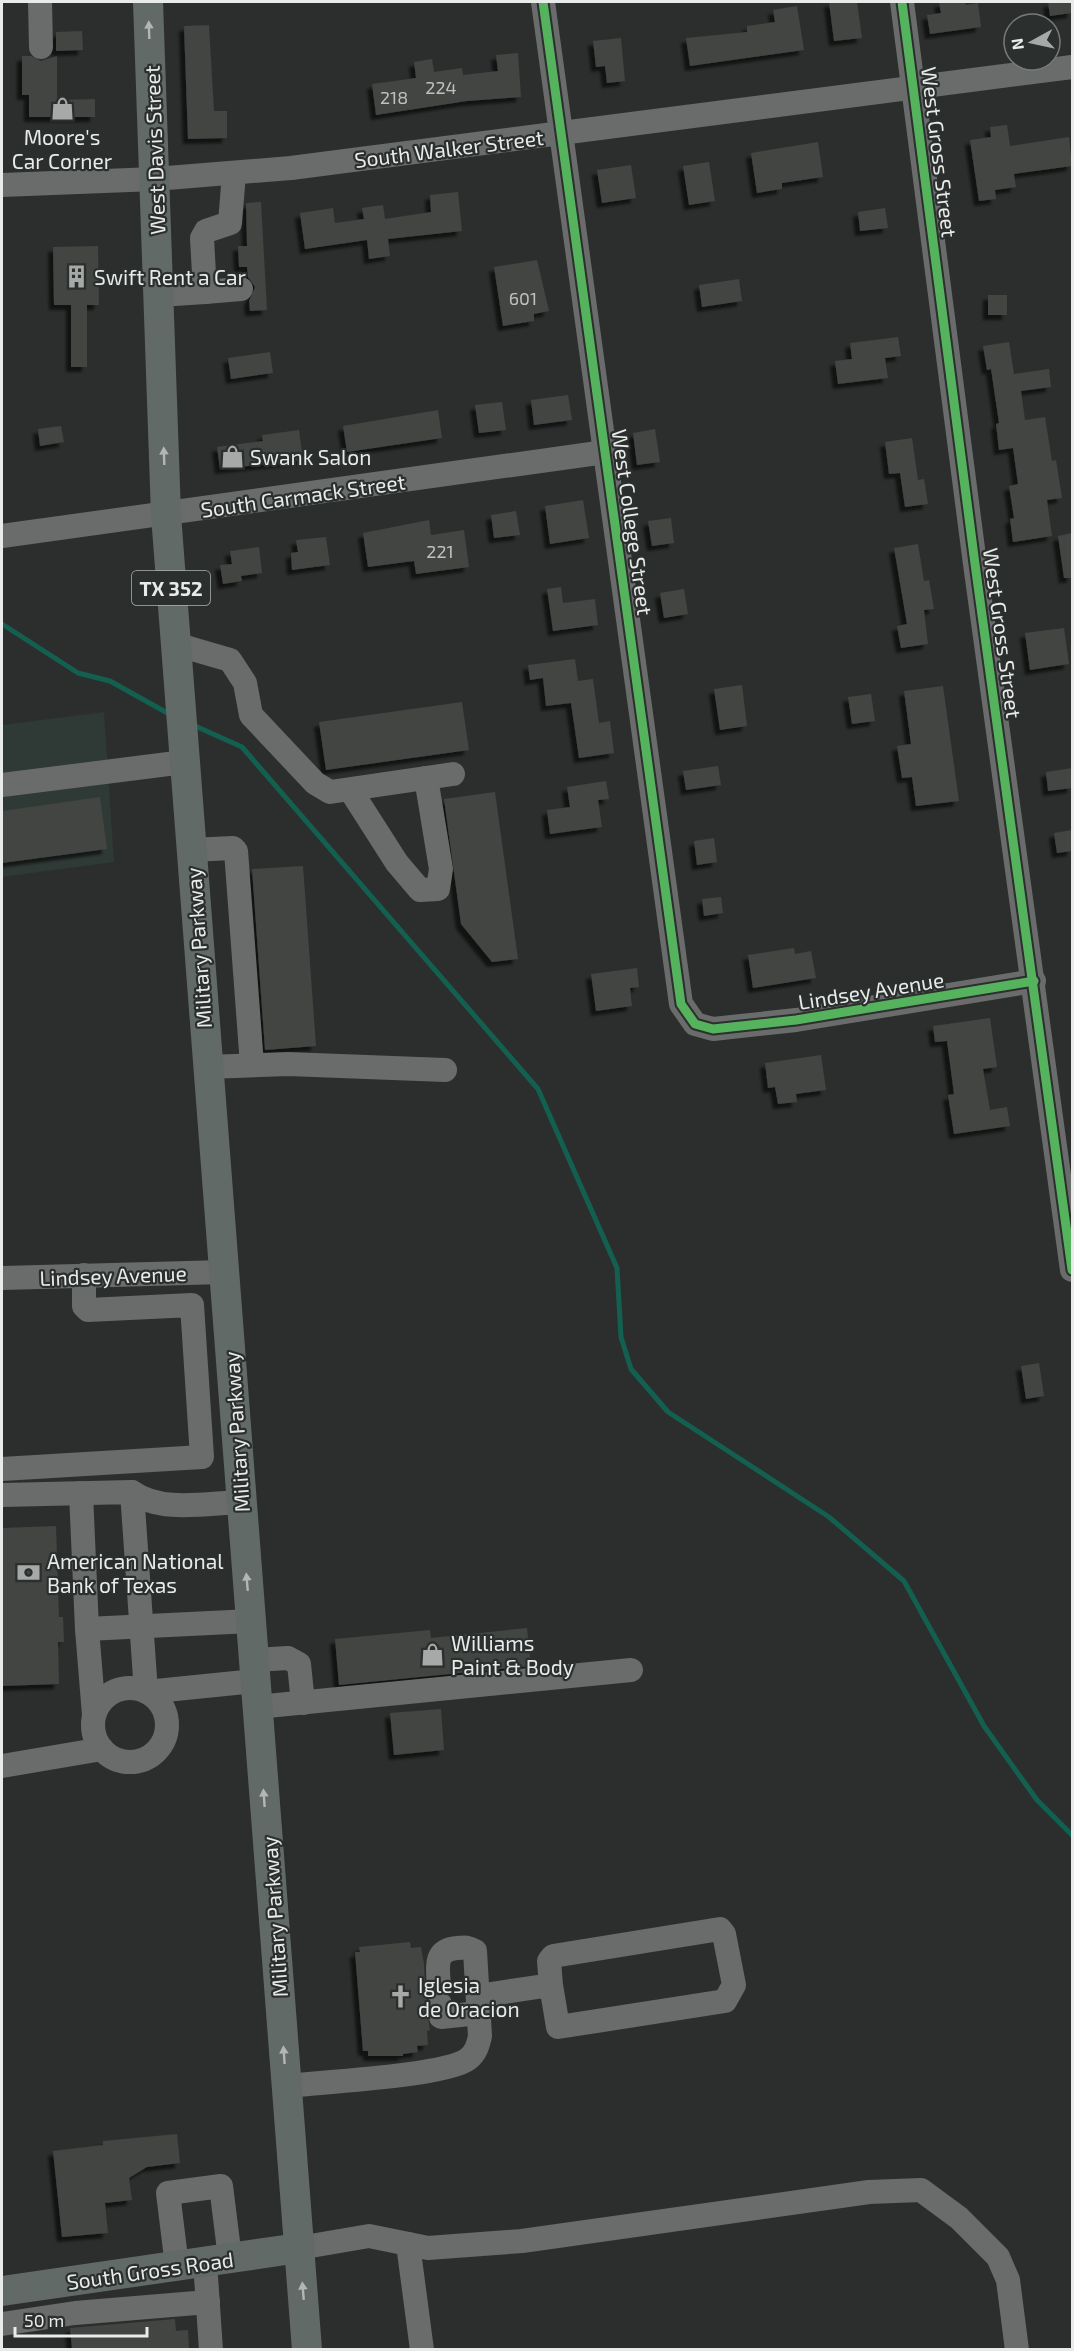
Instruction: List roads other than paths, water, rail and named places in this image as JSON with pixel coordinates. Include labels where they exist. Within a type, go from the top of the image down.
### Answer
[{"type":"main road","name":"West Davis Street","points":[[148,2],[166,515]]},
{"type":"main road","name":"Military Parkway","points":[[166,515],[190,850],[308,2349]]},
{"type":"main road","name":"South Gross Road","points":[[2,2291],[299,2248]]},
{"type":"street","points":[[40,2],[41,47]]},
{"type":"street","name":"West College Street","points":[[543,2],[681,1004],[695,1024],[713,1029]]},
{"type":"street","name":"West Gross Street","points":[[902,2],[975,564],[1072,1270]]},
{"type":"street","name":"South Walker Street","points":[[2,185],[155,179],[291,168],[1072,67]]},
{"type":"street","points":[[205,292],[202,238],[206,231],[230,223],[234,173]]},
{"type":"street","points":[[159,295],[241,289]]},
{"type":"street","name":"South Carmack Street","points":[[2,536],[166,515],[605,452]]},
{"type":"street","points":[[175,644],[230,660],[245,684],[251,715],[315,783],[330,792],[351,791],[453,774]]},
{"type":"street","points":[[2,785],[183,752]]},
{"type":"street","points":[[351,791],[397,863],[420,890],[438,889],[441,870],[426,778]]},
{"type":"street","points":[[190,850],[233,848],[236,852],[252,1065]]},
{"type":"street","name":"Lindsey Avenue","points":[[713,1029],[796,1020],[1034,981]]},
{"type":"street","points":[[207,1067],[288,1064],[445,1070]]},
{"type":"street","name":"Lindsey Avenue","points":[[2,1278],[224,1272]]},
{"type":"street","points":[[147,1274],[147,1306]]},
{"type":"street","points":[[2,1469],[202,1457],[194,1308],[190,1303],[87,1310],[84,1306],[84,1275]]},
{"type":"street","points":[[81,1493],[93,1728],[102,1749],[120,1761],[132,1762],[142,1760],[160,1746],[167,1722],[163,1709],[146,1692],[132,1491]]},
{"type":"street","points":[[2,1495],[132,1491],[142,1499],[168,1504],[241,1502]]},
{"type":"street","points":[[87,1629],[250,1621]]},
{"type":"street","points":[[255,1683],[288,1658],[298,1664],[303,1703]]},
{"type":"street","points":[[94,1715],[109,1695],[127,1689],[146,1692],[255,1683],[303,1703],[631,1670]]},
{"type":"street","points":[[2,1766],[102,1749]]},
{"type":"street","points":[[720,1929],[724,1934],[734,1985],[724,2001],[558,2027],[551,1985],[549,1961],[553,1956],[720,1929]]},
{"type":"street","points":[[287,2086],[442,2070],[467,2060],[477,2049],[480,2036],[478,2004],[475,1951],[468,1947],[447,1949],[441,1952],[437,1959],[441,2017],[478,2004],[551,1985]]},
{"type":"street","points":[[299,2248],[369,2236],[428,2248],[522,2241],[869,2192],[921,2190],[959,2218],[998,2257],[1008,2280],[1017,2349]]},
{"type":"street","points":[[408,2244],[422,2349]]},
{"type":"street","points":[[204,2262],[211,2349]]},
{"type":"street","points":[[7,2324],[75,2313],[208,2302]]},
{"type":"waterway","points":[[2,624],[78,673],[110,681],[171,715]]},
{"type":"waterway","points":[[193,725],[242,747],[538,1089],[617,1268],[621,1337],[631,1369],[668,1412],[829,1517],[904,1581],[984,1726],[1037,1800],[1072,1835]]},
{"type":"place","name":"Moore's Car Corner","points":[[62,108]]},
{"type":"place","name":"Swift Rent a Car","points":[[76,276]]},
{"type":"place","name":"Swank Salon","points":[[232,456]]},
{"type":"place","name":"American National Bank of Texas","points":[[29,1572]]},
{"type":"place","name":"Williams Paint & Body","points":[[433,1654]]},
{"type":"place","name":"Iglesia de Oracion","points":[[400,1996]]}]
